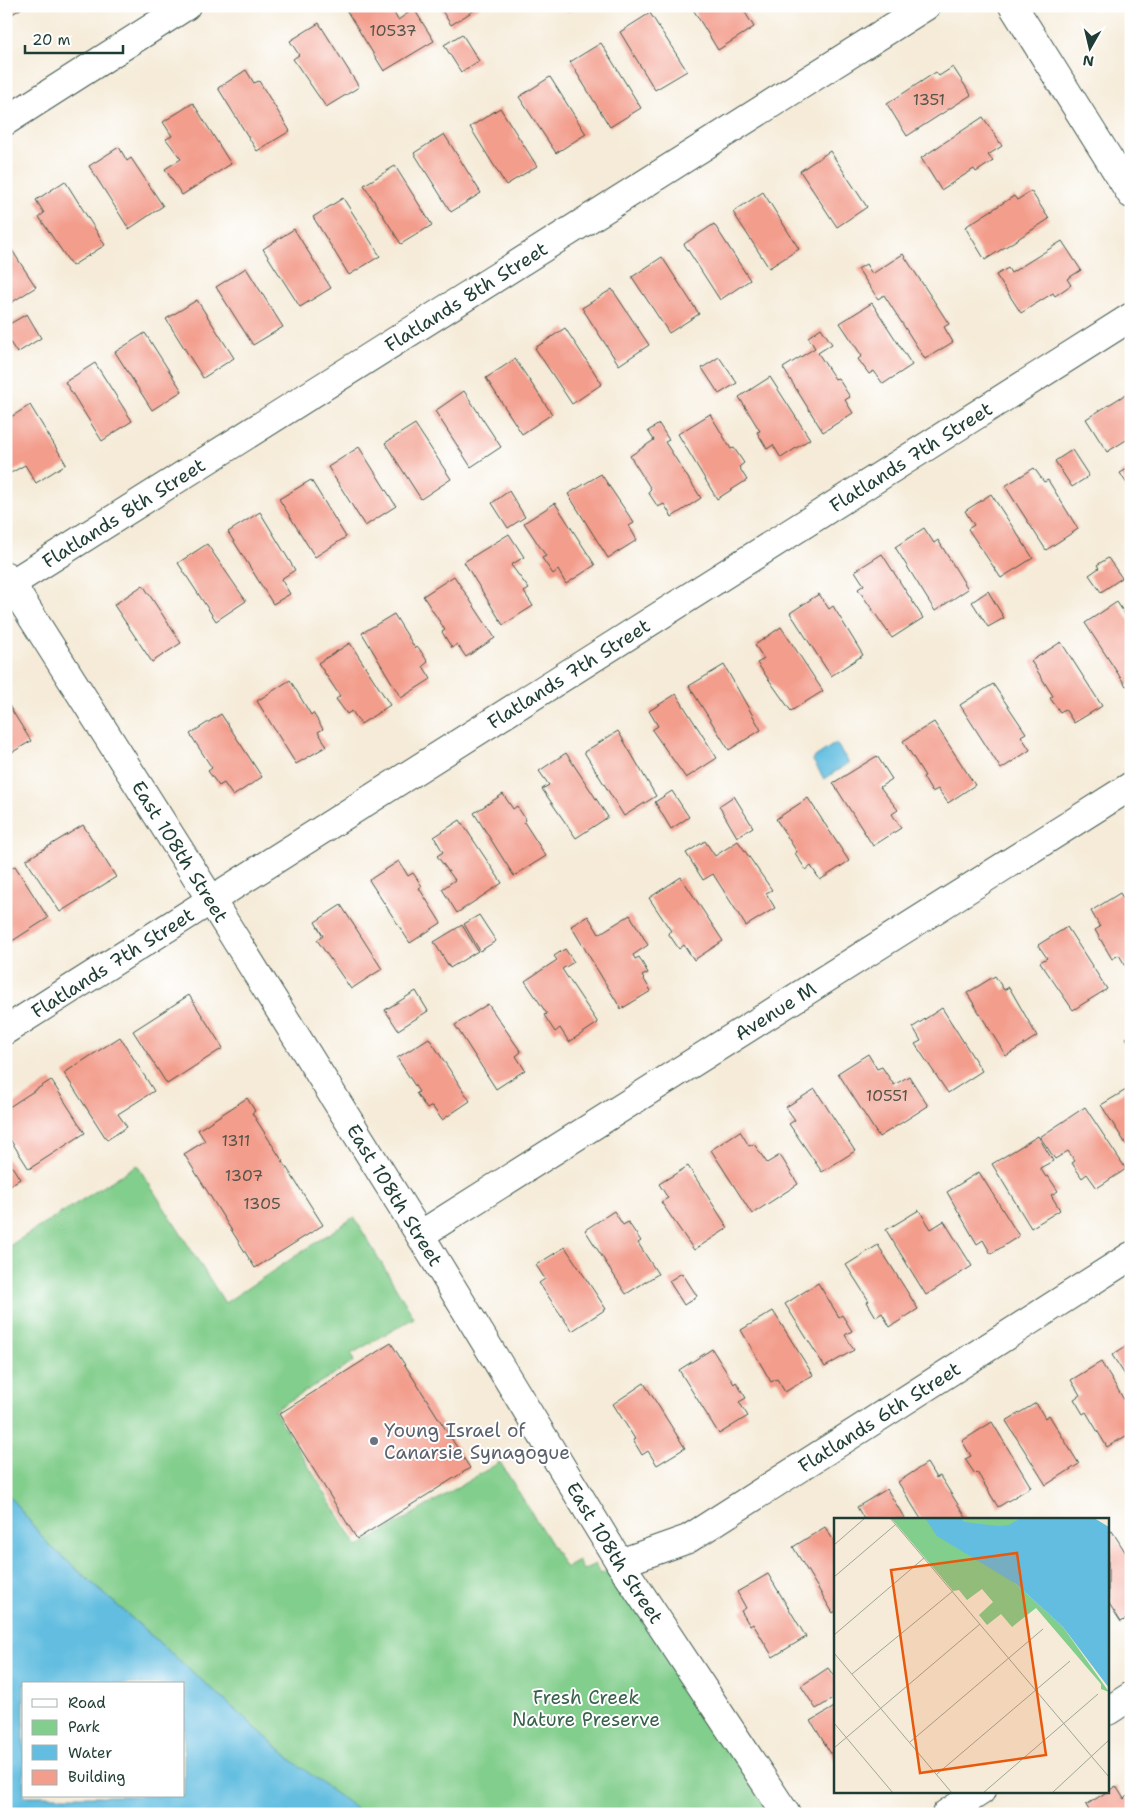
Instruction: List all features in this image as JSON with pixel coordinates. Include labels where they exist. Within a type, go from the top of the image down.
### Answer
[{"type":"street","points":[[6,121],[186,6]]},
{"type":"street","name":"Flatlands 8th Street","points":[[8,583],[926,6]]},
{"type":"street","points":[[1014,6],[1131,194]]},
{"type":"street","name":"Flatlands 7th Street","points":[[6,1030],[1131,317]]},
{"type":"street","name":"East 108th Street","points":[[8,583],[212,900],[420,1235],[620,1563],[786,1814]]},
{"type":"street","name":"Avenue M","points":[[420,1235],[1131,786]]},
{"type":"street","name":"Flatlands 6th Street","points":[[620,1563],[688,1539],[1131,1256]]},
{"type":"street","points":[[1110,1710],[1131,1696]]},
{"type":"street","points":[[946,1814],[980,1792]]},
{"type":"green space","name":"Fresh Creek Nature Preserve","points":[[137,1165],[225,1303],[354,1217],[414,1318],[351,1354],[354,1362],[274,1410],[358,1547],[500,1462],[566,1568],[578,1561],[583,1570],[595,1564],[601,1574],[620,1563],[780,1814],[315,1814],[293,1761],[48,1544],[6,1492],[6,1248]]},
{"type":"water","points":[[836,743],[849,763],[824,779],[812,759]]},
{"type":"water","points":[[6,1492],[48,1544],[294,1762],[363,1814],[6,1814]]},
{"type":"building","points":[[6,6],[25,6],[6,18]]},
{"type":"building","points":[[347,6],[390,6],[398,20],[414,9],[434,41],[384,71],[345,8]]},
{"type":"building","points":[[439,6],[481,6],[451,25]]},
{"type":"building","points":[[564,6],[575,6],[568,12]]},
{"type":"building","points":[[691,6],[741,6],[754,27],[718,50]]},
{"type":"building","points":[[650,13],[687,71],[655,90],[620,32]]},
{"type":"building","points":[[319,23],[359,87],[326,107],[293,59],[299,55],[290,41]]},
{"type":"building","points":[[462,34],[479,61],[461,72],[444,45]]},
{"type":"building","points":[[601,43],[641,108],[610,127],[570,62]]},
{"type":"building","points":[[953,67],[971,95],[907,136],[887,104],[936,72],[939,76]]},
{"type":"building","points":[[246,70],[254,83],[259,81],[290,131],[257,151],[218,88]]},
{"type":"building","points":[[550,77],[586,134],[556,153],[519,97]]},
{"type":"building","points":[[193,103],[231,164],[182,195],[165,169],[181,159],[166,139],[172,136],[163,122]]},
{"type":"building","points":[[500,108],[537,166],[506,185],[470,127]]},
{"type":"building","points":[[983,117],[1002,146],[988,155],[993,161],[976,172],[974,169],[941,190],[921,158]]},
{"type":"building","points":[[444,134],[481,193],[451,212],[414,153]]},
{"type":"building","points":[[119,147],[127,161],[131,158],[163,206],[129,229],[89,166]]},
{"type":"building","points":[[830,151],[867,207],[837,227],[800,171]]},
{"type":"building","points":[[395,166],[432,225],[401,244],[364,185]]},
{"type":"building","points":[[65,181],[105,245],[72,266],[39,217],[44,213],[36,200]]},
{"type":"building","points":[[1031,191],[1049,219],[985,260],[965,227],[1014,196],[1017,200]]},
{"type":"building","points":[[763,192],[799,249],[769,268],[733,212]]},
{"type":"building","points":[[343,198],[380,256],[349,275],[313,217]]},
{"type":"building","points":[[714,224],[750,280],[720,300],[684,244]]},
{"type":"building","points":[[294,229],[331,288],[300,307],[263,249]]},
{"type":"building","points":[[6,241],[36,287],[6,306]]},
{"type":"building","points":[[1062,241],[1081,270],[1067,279],[1071,285],[1055,296],[1053,293],[1021,313],[996,275],[1008,268],[1011,273]]},
{"type":"building","points":[[903,254],[949,324],[944,327],[953,342],[925,359],[884,295],[878,299],[858,269],[866,264],[872,274]]},
{"type":"building","points":[[662,257],[699,314],[669,333],[632,277]]},
{"type":"building","points":[[246,268],[283,327],[253,345],[216,287]]},
{"type":"building","points":[[612,289],[649,345],[619,365],[582,308]]},
{"type":"building","points":[[197,300],[234,358],[203,378],[166,319]]},
{"type":"building","points":[[872,303],[912,365],[883,384],[874,371],[869,374],[858,359],[862,356],[840,323]]},
{"type":"building","points":[[27,314],[41,338],[17,353],[6,336],[6,326]]},
{"type":"building","points":[[565,328],[602,384],[572,404],[535,348]]},
{"type":"building","points":[[821,328],[832,344],[818,353],[835,379],[838,378],[850,397],[845,400],[853,413],[823,432],[783,368],[815,348],[808,337]]},
{"type":"building","points":[[145,333],[182,391],[152,410],[115,352]]},
{"type":"building","points":[[719,357],[737,383],[719,394],[702,368]]},
{"type":"building","points":[[515,359],[552,414],[522,434],[486,378]]},
{"type":"building","points":[[95,363],[132,421],[102,441],[65,382]]},
{"type":"building","points":[[770,377],[810,439],[781,458],[773,445],[767,449],[757,432],[760,431],[739,397]]},
{"type":"building","points":[[464,391],[501,447],[471,467],[435,411]]},
{"type":"building","points":[[1131,391],[1131,437],[1107,452],[1086,419]]},
{"type":"building","points":[[30,405],[66,464],[36,483],[25,465],[9,474],[6,469],[6,420]]},
{"type":"building","points":[[710,414],[731,449],[734,448],[744,463],[739,467],[747,480],[717,499],[678,434]]},
{"type":"building","points":[[415,424],[451,479],[421,499],[385,443]]},
{"type":"building","points":[[659,424],[669,440],[665,442],[701,498],[672,517],[664,504],[658,507],[648,492],[651,489],[630,456],[654,440],[648,431]]},
{"type":"building","points":[[359,447],[396,506],[365,526],[328,467]]},
{"type":"building","points":[[1072,450],[1089,476],[1072,487],[1055,461]]},
{"type":"building","points":[[1131,467],[1131,490],[1120,473]]},
{"type":"building","points":[[1034,468],[1044,482],[1048,480],[1078,529],[1046,550],[1005,486]]},
{"type":"building","points":[[601,474],[634,523],[629,526],[637,540],[608,558],[568,494]]},
{"type":"building","points":[[311,480],[346,537],[315,557],[279,499]]},
{"type":"building","points":[[509,491],[525,517],[508,528],[492,503]]},
{"type":"building","points":[[991,494],[1033,558],[1001,578],[968,529],[974,525],[965,511]]},
{"type":"building","points":[[555,503],[595,565],[566,584],[558,570],[553,574],[542,558],[546,556],[524,523]]},
{"type":"building","points":[[260,512],[295,570],[281,579],[290,594],[273,604],[228,532]]},
{"type":"building","points":[[924,528],[934,543],[938,540],[968,589],[935,611],[895,547]]},
{"type":"building","points":[[509,534],[524,557],[511,565],[529,589],[524,592],[533,606],[503,625],[464,562]]},
{"type":"building","points":[[207,544],[246,601],[216,621],[178,563]]},
{"type":"building","points":[[882,554],[923,618],[892,638],[858,589],[864,585],[855,571]]},
{"type":"building","points":[[1108,558],[1122,578],[1101,592],[1089,575],[1099,568],[1097,565]]},
{"type":"building","points":[[454,576],[495,638],[466,657],[457,644],[452,648],[442,632],[445,630],[423,596]]},
{"type":"building","points":[[143,585],[181,643],[152,662],[114,605]]},
{"type":"building","points":[[988,591],[1004,618],[988,627],[972,602]]},
{"type":"building","points":[[819,594],[829,609],[833,606],[863,655],[831,676],[790,613]]},
{"type":"building","points":[[1117,602],[1131,623],[1131,683],[1126,686],[1085,623]]},
{"type":"building","points":[[394,614],[415,648],[418,647],[428,662],[423,666],[431,679],[401,698],[362,633]]},
{"type":"building","points":[[781,627],[823,691],[791,711],[757,663],[764,659],[755,645]]},
{"type":"building","points":[[1061,642],[1102,706],[1074,723],[1065,709],[1060,712],[1050,698],[1053,696],[1031,661]]},
{"type":"building","points":[[350,643],[390,705],[361,724],[352,711],[347,714],[336,699],[340,696],[318,663]]},
{"type":"building","points":[[724,665],[761,730],[729,750],[689,686]]},
{"type":"building","points":[[290,680],[311,715],[313,713],[323,729],[318,732],[327,746],[296,764],[257,701]]},
{"type":"building","points":[[993,684],[1026,733],[1021,736],[1030,750],[1001,769],[960,705]]},
{"type":"building","points":[[676,694],[717,758],[686,778],[652,730],[658,726],[649,711]]},
{"type":"building","points":[[6,701],[31,741],[6,756]]},
{"type":"building","points":[[221,714],[262,777],[233,796],[224,783],[219,786],[208,771],[212,768],[190,734]]},
{"type":"building","points":[[934,722],[975,785],[948,803],[938,789],[932,792],[923,777],[925,776],[903,741]]},
{"type":"building","points":[[618,731],[656,796],[624,816],[584,752]]},
{"type":"building","points":[[566,753],[608,817],[576,838],[542,789],[549,785],[539,771]]},
{"type":"building","points":[[877,756],[892,779],[880,787],[898,810],[892,814],[901,828],[873,846],[833,783]]},
{"type":"building","points":[[672,791],[689,817],[671,829],[655,802]]},
{"type":"building","points":[[503,794],[513,809],[517,806],[526,820],[524,822],[546,856],[514,876],[474,813]]},
{"type":"building","points":[[734,796],[753,827],[737,837],[719,806]]},
{"type":"building","points":[[808,798],[849,861],[820,880],[811,866],[806,870],[776,819]]},
{"type":"building","points":[[460,820],[502,883],[457,913],[442,889],[455,880],[437,856],[443,852],[434,837]]},
{"type":"building","points":[[83,825],[116,877],[60,912],[26,860]]},
{"type":"building","points":[[705,841],[715,856],[738,841],[772,890],[766,893],[775,908],[746,926],[713,874],[703,880],[686,853]]},
{"type":"building","points":[[399,861],[408,876],[413,873],[422,886],[419,888],[441,923],[410,943],[369,880]]},
{"type":"building","points":[[15,866],[48,918],[6,945],[6,872]]},
{"type":"building","points":[[681,877],[723,941],[694,960],[684,945],[679,949],[668,933],[671,931],[649,898]]},
{"type":"building","points":[[1120,893],[1128,907],[1131,905],[1131,975],[1119,955],[1112,959],[1095,930],[1100,927],[1091,911]]},
{"type":"building","points":[[341,905],[382,969],[351,989],[317,940],[323,936],[315,922]]},
{"type":"building","points":[[479,915],[496,941],[480,951],[464,924]]},
{"type":"building","points":[[630,915],[648,945],[633,955],[635,959],[639,957],[648,973],[642,976],[651,991],[621,1009],[571,926],[588,916],[599,934]]},
{"type":"building","points":[[462,925],[478,951],[450,968],[434,942]]},
{"type":"building","points":[[1067,927],[1107,989],[1073,1010],[1040,962],[1047,958],[1038,945]]},
{"type":"building","points":[[565,949],[574,962],[562,969],[598,1023],[569,1042],[560,1028],[555,1032],[544,1015],[547,1014],[525,981],[557,960],[554,956]]},
{"type":"building","points":[[995,976],[1004,990],[1009,987],[1037,1036],[1006,1056],[967,993]]},
{"type":"building","points":[[416,991],[428,1011],[398,1030],[385,1010]]},
{"type":"building","points":[[189,995],[223,1048],[167,1084],[133,1031]]},
{"type":"building","points":[[488,1004],[521,1052],[516,1056],[525,1070],[496,1089],[455,1025]]},
{"type":"building","points":[[942,1008],[982,1071],[948,1093],[915,1044],[921,1041],[913,1027]]},
{"type":"building","points":[[1131,1034],[1131,1046],[1126,1038]]},
{"type":"building","points":[[120,1037],[154,1091],[118,1114],[127,1127],[107,1140],[64,1073]]},
{"type":"building","points":[[429,1038],[470,1101],[442,1120],[432,1106],[427,1109],[416,1093],[419,1092],[397,1058]]},
{"type":"building","points":[[868,1054],[877,1069],[882,1067],[894,1085],[909,1076],[928,1106],[879,1137],[838,1073]]},
{"type":"building","points":[[51,1080],[85,1133],[29,1169],[6,1133],[6,1109]]},
{"type":"building","points":[[1131,1087],[1131,1152],[1101,1105]]},
{"type":"building","points":[[815,1089],[855,1151],[822,1172],[789,1124],[795,1120],[786,1107]]},
{"type":"building","points":[[247,1098],[255,1111],[252,1113],[323,1225],[255,1268],[184,1154],[205,1141],[198,1130]]},
{"type":"building","points":[[1085,1107],[1126,1169],[1097,1188],[1087,1174],[1082,1178],[1072,1163],[1075,1161],[1068,1151],[1055,1159],[1040,1137]]},
{"type":"building","points":[[740,1131],[749,1146],[754,1144],[767,1163],[780,1155],[798,1184],[752,1214],[711,1150]]},
{"type":"building","points":[[1038,1136],[1053,1161],[1040,1168],[1058,1191],[1051,1195],[1060,1210],[1031,1228],[992,1164]]},
{"type":"building","points":[[6,1157],[20,1179],[6,1188]]},
{"type":"building","points":[[688,1166],[728,1228],[694,1250],[661,1202],[668,1198],[659,1184]]},
{"type":"building","points":[[979,1172],[1019,1236],[991,1254],[983,1240],[977,1244],[947,1192]]},
{"type":"building","points":[[919,1210],[931,1229],[944,1221],[972,1266],[926,1295],[886,1230]]},
{"type":"building","points":[[614,1211],[623,1225],[628,1222],[641,1241],[638,1243],[658,1274],[626,1294],[585,1230]]},
{"type":"building","points":[[878,1245],[918,1309],[890,1327],[882,1313],[876,1317],[867,1302],[869,1301],[846,1265]]},
{"type":"building","points":[[565,1247],[606,1309],[572,1331],[539,1283],[545,1279],[536,1265]]},
{"type":"building","points":[[682,1273],[697,1296],[684,1305],[669,1281]]},
{"type":"building","points":[[818,1283],[839,1317],[842,1315],[852,1331],[845,1335],[854,1350],[825,1367],[785,1304]]},
{"type":"building","points":[[773,1311],[813,1375],[785,1392],[777,1379],[771,1382],[741,1330]]},
{"type":"building","name":"Young Israel of Canarsie Synagogue","points":[[391,1343],[470,1468],[357,1539],[279,1414]]},
{"type":"building","points":[[1131,1343],[1131,1384],[1112,1355]]},
{"type":"building","points":[[712,1349],[734,1384],[736,1382],[746,1398],[739,1402],[748,1416],[719,1434],[679,1370]]},
{"type":"building","points":[[1101,1362],[1131,1411],[1131,1433],[1107,1447],[1086,1412],[1083,1414],[1074,1399],[1080,1395],[1071,1380]]},
{"type":"building","points":[[644,1383],[685,1448],[657,1465],[648,1451],[642,1455],[633,1440],[635,1439],[613,1404]]},
{"type":"building","points":[[1036,1403],[1045,1418],[1049,1415],[1079,1464],[1046,1485],[1006,1421]]},
{"type":"building","points":[[992,1422],[1031,1487],[998,1507],[977,1472],[975,1474],[965,1459],[971,1456],[962,1441]]},
{"type":"building","points":[[927,1463],[936,1478],[940,1476],[966,1518],[920,1518],[898,1482]]},
{"type":"building","points":[[887,1489],[904,1518],[863,1518],[857,1507]]},
{"type":"building","points":[[825,1527],[834,1541],[833,1613],[793,1547]]},
{"type":"building","points":[[1112,1531],[1131,1561],[1131,1616],[1121,1622],[1110,1605],[1110,1532]]},
{"type":"building","points":[[768,1574],[806,1637],[773,1657],[753,1624],[750,1626],[741,1611],[746,1608],[737,1592]]},
{"type":"building","points":[[828,1668],[834,1676],[834,1698],[816,1709],[801,1686]]},
{"type":"building","points":[[834,1707],[834,1759],[811,1721]]},
{"type":"building","points":[[1116,1786],[1124,1799],[1128,1795],[1131,1799],[1131,1814],[1091,1814],[1086,1805],[1107,1792],[1110,1792],[1110,1790]]},
{"type":"place","name":"Young Israel of Canarsie Synagogue","points":[[374,1441]]}]
